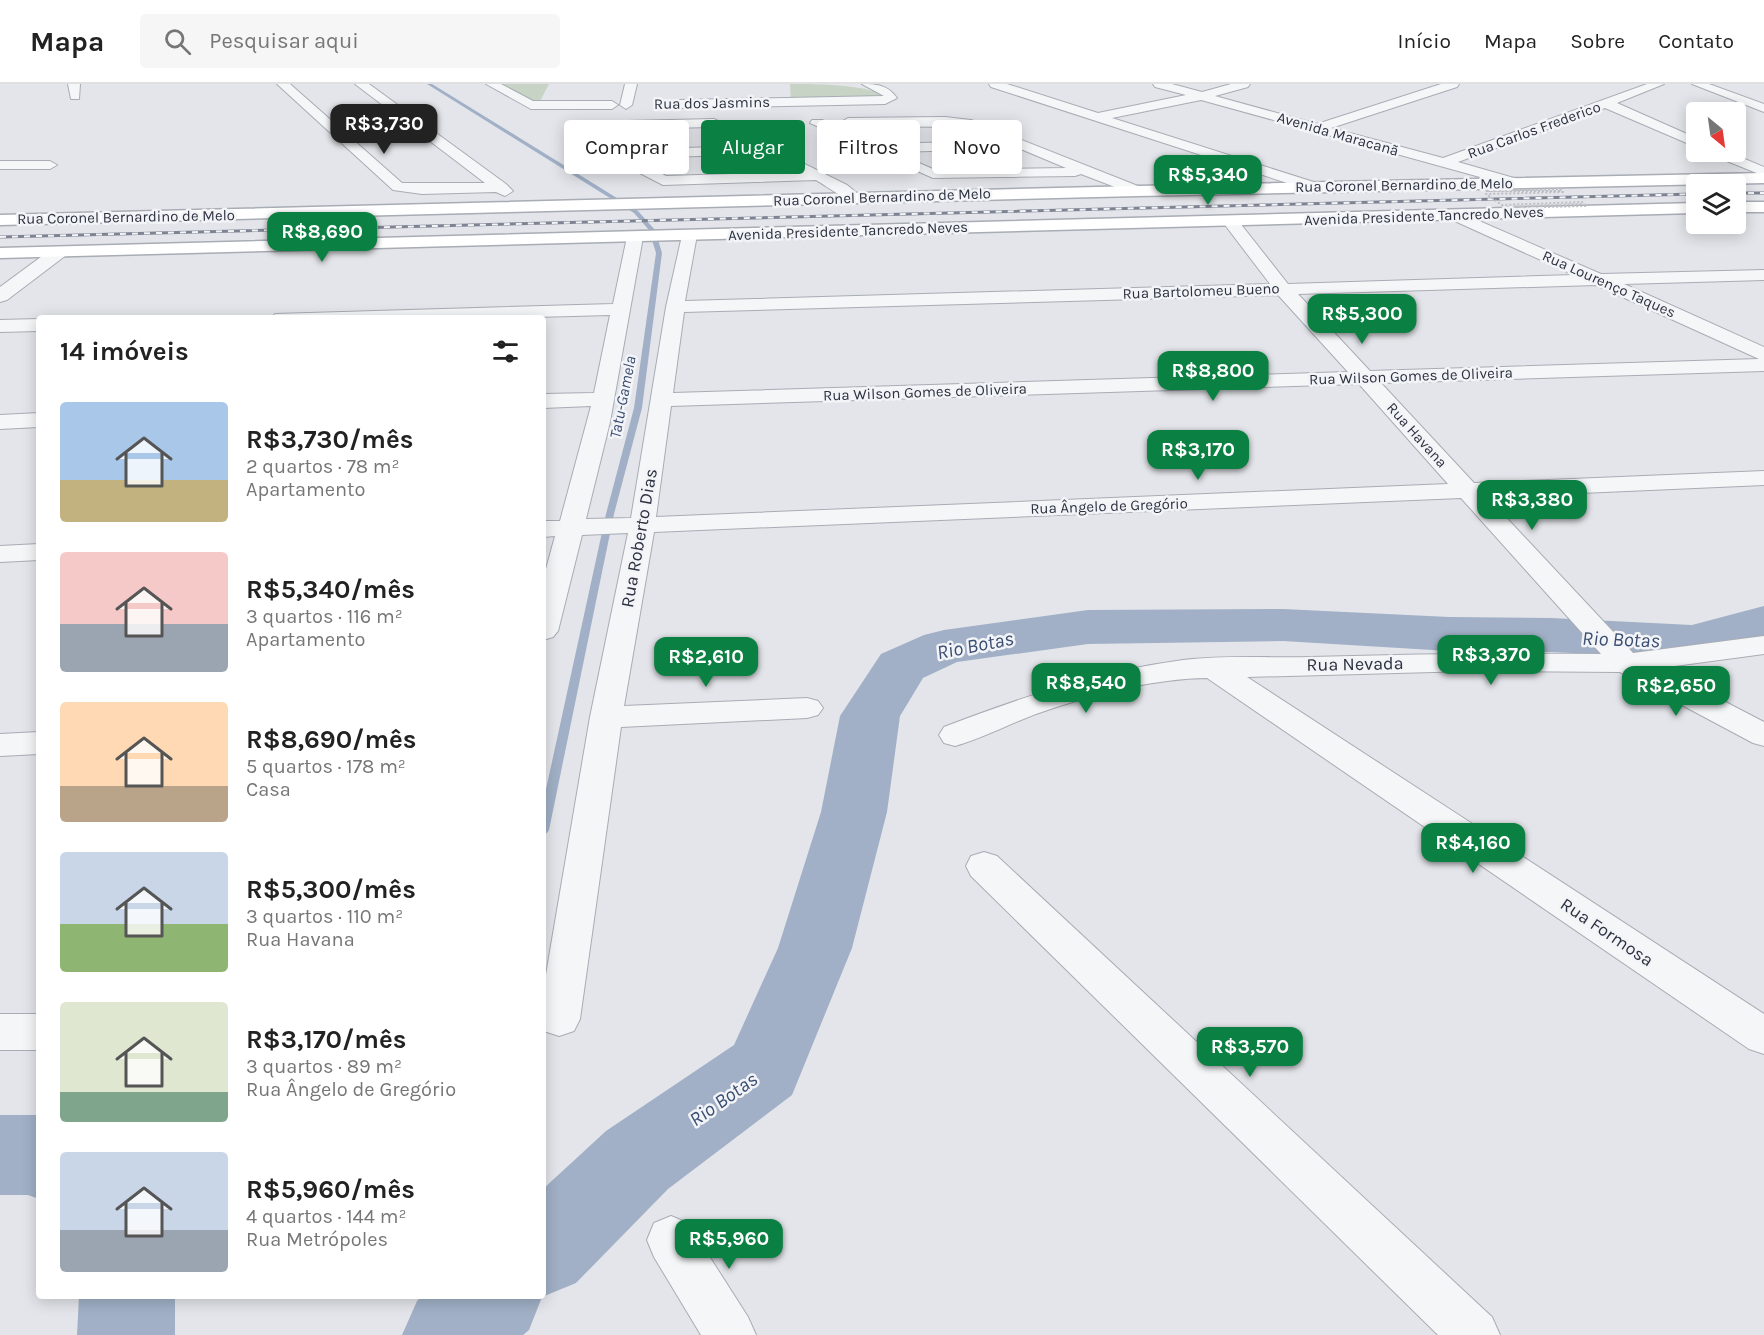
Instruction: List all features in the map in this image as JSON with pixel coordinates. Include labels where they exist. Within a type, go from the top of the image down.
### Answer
[{"type":"main road","name":"Rua Coronel Bernardino de Melo","points":[[0,220],[650,204],[849,193],[1138,191],[1764,178]]},
{"type":"main road","points":[[1746,207],[1764,207]]},
{"type":"main road","name":"Avenida Presidente Tancredo Neves","points":[[0,253],[1686,208]]},
{"type":"street","points":[[283,84],[398,187],[414,189],[501,188]]},
{"type":"street","points":[[361,84],[525,207]]},
{"type":"street","points":[[492,84],[523,102],[540,106],[632,105],[631,84]]},
{"type":"street","name":"Rua dos Jasmins","points":[[672,104],[707,98],[788,97],[885,100],[891,98],[892,96],[868,84]]},
{"type":"street","points":[[995,84],[1315,187]]},
{"type":"street","name":"Avenida Maracanã","points":[[1159,84],[1516,183]]},
{"type":"street","points":[[1097,117],[1201,96],[1245,84]]},
{"type":"street","points":[[1317,128],[1453,84]]},
{"type":"street","name":"Rua Carlos Frederico","points":[[1443,163],[1658,84]]},
{"type":"street","points":[[1698,84],[1764,108]]},
{"type":"street","points":[[540,106],[548,91]]},
{"type":"street","points":[[1605,104],[1686,139]]},
{"type":"street","points":[[1022,145],[1138,191]]},
{"type":"street","points":[[1740,162],[1764,172]]},
{"type":"street","points":[[0,165],[50,165]]},
{"type":"street","points":[[805,169],[849,193]]},
{"type":"street","points":[[920,170],[940,175],[1089,172]]},
{"type":"street","points":[[650,174],[663,181],[818,176]]},
{"type":"street","name":"Rua Lourenço Taques","points":[[1454,215],[1764,354]]},
{"type":"street","name":"Rua Havana","points":[[1230,221],[1282,288],[1366,377],[1467,492],[1622,660],[1764,735]]},
{"type":"street","name":"Rua Roberto Dias","points":[[559,1019],[606,717],[662,400],[686,235]]},
{"type":"street","points":[[546,622],[576,527],[639,237]]},
{"type":"street","points":[[0,296],[59,252]]},
{"type":"street","name":"Rua Bartolomeu Bueno","points":[[675,307],[1764,274]]},
{"type":"street","points":[[395,315],[622,309]]},
{"type":"street","points":[[0,326],[36,325]]},
{"type":"street","name":"Rua Wilson Gomes de Oliveira","points":[[662,400],[1764,365]]},
{"type":"street","points":[[546,401],[603,399]]},
{"type":"street","points":[[0,422],[36,420]]},
{"type":"street","name":"Rua Ângelo de Gregório","points":[[576,527],[1764,478]]},
{"type":"street","points":[[546,529],[576,527]]},
{"type":"street","points":[[0,554],[36,552]]},
{"type":"street","name":"Rua Nevada","points":[[955,735],[1025,707],[1073,692],[1127,679],[1211,667],[1622,660],[1715,653],[1764,645]]},
{"type":"street","name":"Rua Formosa","points":[[1211,667],[1764,1036]]},
{"type":"street","points":[[606,717],[807,708]]},
{"type":"street","points":[[0,745],[36,743]]},
{"type":"street","points":[[984,866],[1474,1335]]},
{"type":"street","points":[[0,1032],[36,1032]]},
{"type":"street","points":[[671,1240],[730,1335]]},
{"type":"path","points":[[1560,191],[1486,191],[1560,189],[1563,192],[1486,194],[1502,205],[1582,202],[1587,206],[1507,208],[1504,207],[1583,204]]},
{"type":"green space","points":[[493,84],[549,84],[538,105]]},
{"type":"green space","points":[[790,84],[856,87],[880,93],[888,98],[791,101]]},
{"type":"waterway","name":"Tatu-Gamela","points":[[429,84],[636,212],[652,230],[659,253],[638,408],[610,514],[546,816]]},
{"type":"waterway","name":"Rio Botas","points":[[546,1248],[637,1160],[763,1070],[815,948],[854,812],[870,716],[901,666],[944,647],[1088,627],[1283,625],[1449,634],[1551,635],[1694,642],[1764,622]]},
{"type":"waterway","name":"Rio Botas","points":[[0,1155],[36,1155]]},
{"type":"waterway","name":"Rio Botas","points":[[126,1335],[127,1299]]},
{"type":"waterway","name":"Rio Botas","points":[[451,1335],[492,1299]]},
{"type":"railway","points":[[1746,193],[1764,193]]},
{"type":"railway","points":[[0,237],[1686,194]]}]
